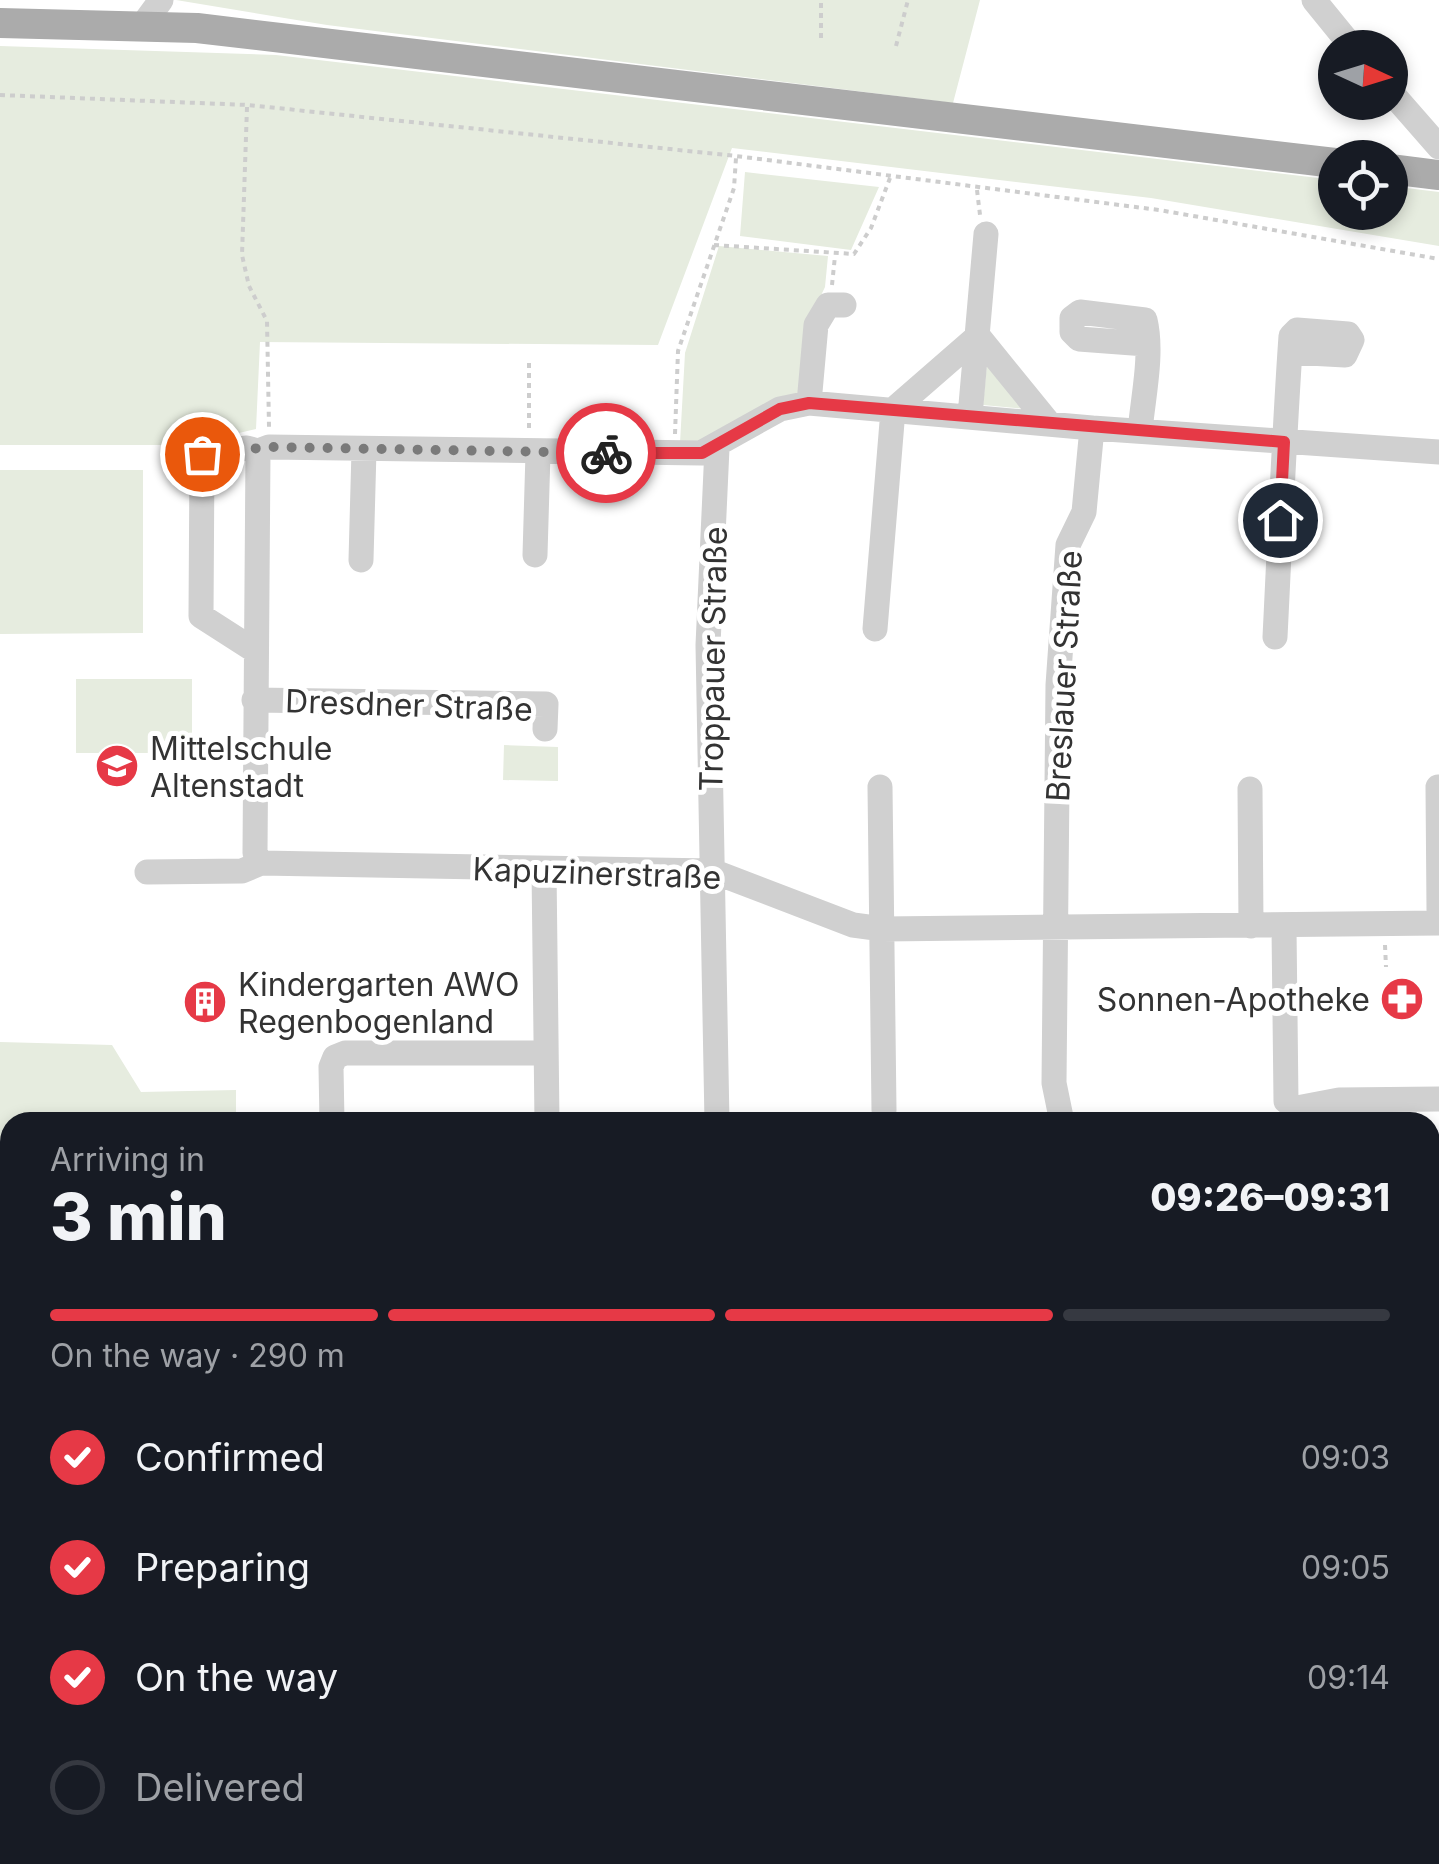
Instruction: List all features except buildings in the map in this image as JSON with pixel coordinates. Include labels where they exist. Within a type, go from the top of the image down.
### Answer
[{"type":"main road","points":[[0,24],[216,30],[1318,161]]},
{"type":"main road","points":[[1408,171],[1439,175]]},
{"type":"street","points":[[142,26],[162,0]]},
{"type":"street","points":[[1314,0],[1338,30]]},
{"type":"street","points":[[1408,111],[1439,147]]},
{"type":"street","points":[[970,416],[986,234]]},
{"type":"street","points":[[809,403],[816,325],[836,305]]},
{"type":"street","points":[[874,630],[893,410],[978,336]]},
{"type":"street","points":[[978,336],[1047,422]]},
{"type":"street","points":[[1140,431],[1146,344]]},
{"type":"street","points":[[1276,637],[1290,352]]},
{"type":"street","points":[[254,650],[201,616],[202,454],[248,448],[674,454],[717,448],[756,420],[809,403],[1439,452]]},
{"type":"street","name":"Breslauer Straße","points":[[1060,1112],[1054,1086],[1058,686],[1068,545],[1084,512],[1092,428]]},
{"type":"street","name":"Troppauer Straße","points":[[717,448],[708,646],[717,1112]]},
{"type":"street","points":[[261,863],[255,853],[254,650],[264,449]]},
{"type":"street","points":[[361,560],[364,450]]},
{"type":"street","points":[[533,453],[534,555]]},
{"type":"street","name":"Dresdner Straße","points":[[254,700],[546,704],[545,729]]},
{"type":"street","points":[[880,787],[884,1110]]},
{"type":"street","points":[[1438,787],[1439,910]]},
{"type":"street","points":[[1250,789],[1251,926]]},
{"type":"street","name":"Kapuzinerstraße","points":[[146,872],[242,871],[261,863],[712,871],[853,925],[883,929],[1284,928],[1439,923]]},
{"type":"street","points":[[544,869],[543,1054],[547,1112]]},
{"type":"street","points":[[1284,928],[1286,1101],[1300,1112]]},
{"type":"street","points":[[332,1112],[331,1067],[335,1058],[345,1053],[543,1054]]},
{"type":"street","points":[[1313,1112],[1338,1100],[1439,1099]]},
{"type":"street","points":[[315,1864],[667,1864]]},
{"type":"path","points":[[821,0],[821,38]]},
{"type":"path","points":[[896,46],[908,0]]},
{"type":"path","points":[[0,95],[248,105],[736,156],[1159,210],[1439,259]]},
{"type":"path","points":[[248,105],[242,255],[249,286],[267,321],[264,449]]},
{"type":"path","points":[[674,454],[678,351],[734,188],[736,156]]},
{"type":"path","points":[[714,245],[835,256],[854,254],[871,228],[890,176]]},
{"type":"path","points":[[977,189],[978,210],[986,234]]},
{"type":"path","points":[[835,256],[836,305]]},
{"type":"path","points":[[530,363],[533,453]]},
{"type":"path","points":[[1137,1010],[1152,1009]]},
{"type":"shaded area","points":[[176,0],[980,0],[953,103],[327,25]]},
{"type":"shaded area","points":[[0,46],[276,55],[1318,178],[1318,226],[1151,198],[732,148],[658,345],[260,342],[256,429],[187,445],[0,445]]},
{"type":"shaded area","points":[[745,172],[879,187],[851,250],[740,236]]},
{"type":"shaded area","points":[[1408,188],[1439,192],[1439,246],[1343,230],[1408,230]]},
{"type":"shaded area","points":[[719,246],[828,256],[825,287],[814,310],[805,396],[714,440],[680,443],[685,353]]},
{"type":"shaded area","points":[[987,364],[1026,409],[983,405]]},
{"type":"shaded area","points":[[0,470],[143,470],[143,633],[0,634]]},
{"type":"shaded area","points":[[76,679],[192,679],[192,753],[76,753]]},
{"type":"shaded area","points":[[504,745],[558,747],[558,781],[503,780]]},
{"type":"shaded area","points":[[0,1042],[112,1045],[141,1092],[236,1090],[236,1112],[0,1112]]},
{"type":"way so far","points":[[202,454],[269,447],[606,453]]},
{"type":"place","name":"Mittelschule Altenstadt","points":[[117,766]]},
{"type":"place","name":"Sonnen-Apotheke","points":[[1402,999]]},
{"type":"place","name":"Kindergarten AWO Regenbogenland","points":[[205,1002]]},
{"type":"route","points":[[606,453],[702,453],[717,448],[756,420],[780,409],[809,403],[1284,442],[1280,520]]}]
